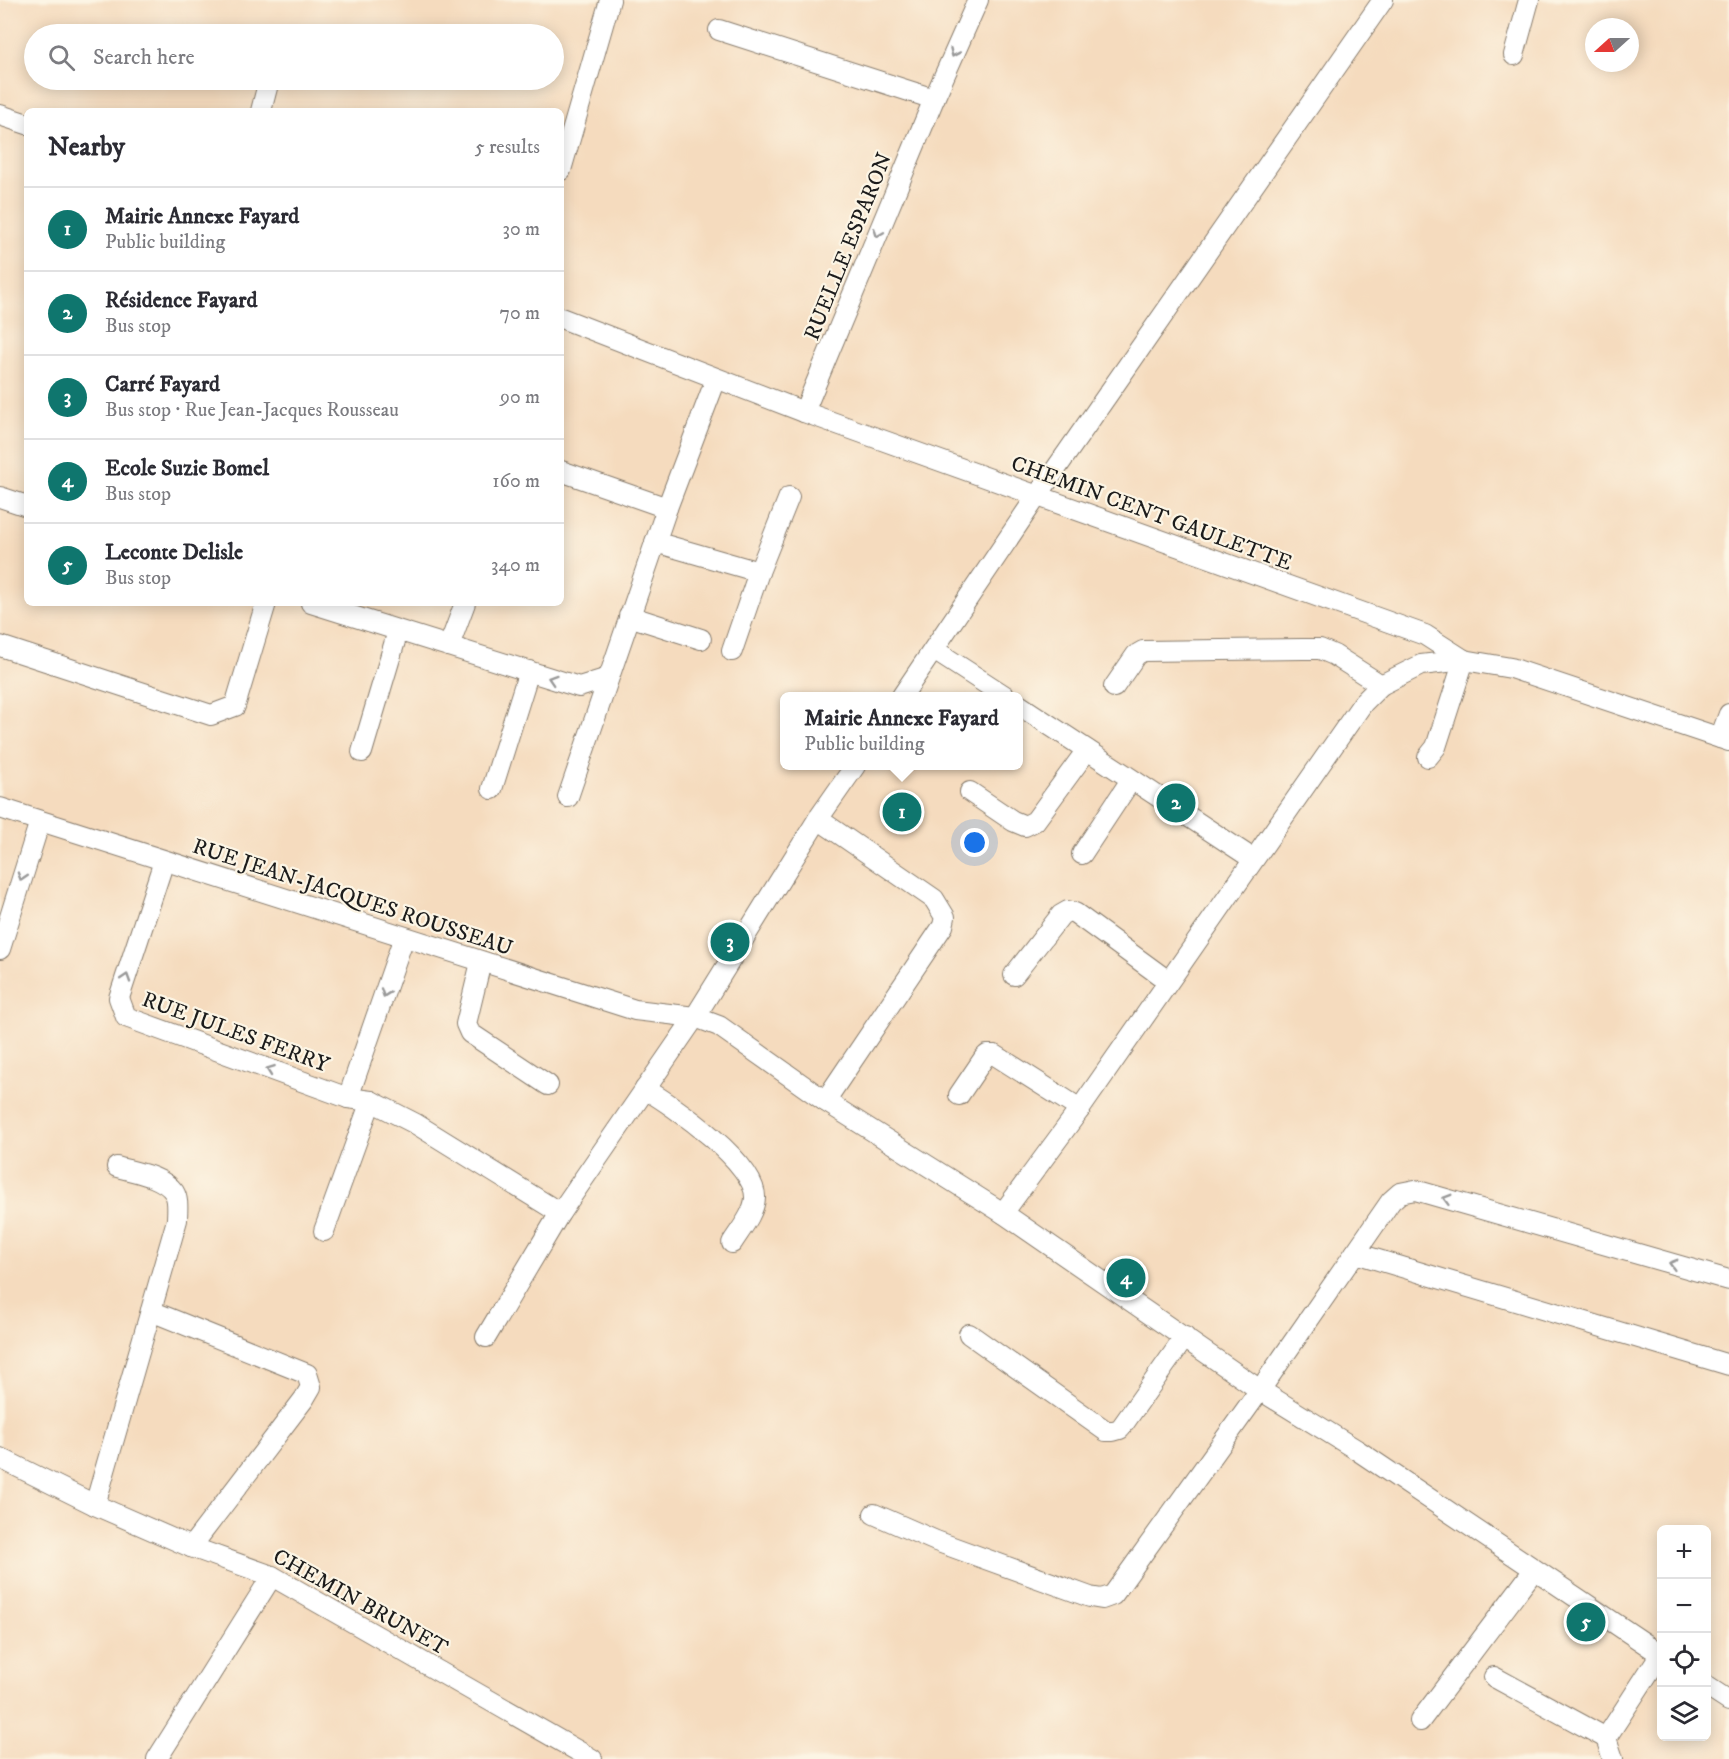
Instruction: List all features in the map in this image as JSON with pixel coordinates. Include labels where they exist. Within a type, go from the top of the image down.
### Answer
[{"type":"street","points":[[564,160],[610,0]]},
{"type":"street","name":"RUELLE ESPARON","points":[[804,412],[934,99],[978,0]]},
{"type":"street","points":[[905,692],[1037,496],[1383,0]]},
{"type":"street","points":[[1514,55],[1529,0]]},
{"type":"street","points":[[719,30],[934,99]]},
{"type":"street","points":[[262,108],[266,90]]},
{"type":"street","points":[[0,115],[24,123]]},
{"type":"street","name":"CHEMIN CENT GAULETTE","points":[[564,319],[804,412],[1425,635],[1464,660],[1511,668],[1725,740]]},
{"type":"street","points":[[568,797],[667,508],[716,379]]},
{"type":"street","points":[[564,472],[667,508]]},
{"type":"street","points":[[0,497],[24,505]]},
{"type":"street","points":[[732,651],[759,572],[789,497]]},
{"type":"street","points":[[655,542],[759,572]]},
{"type":"street","points":[[0,646],[211,715],[235,706],[265,606]]},
{"type":"street","points":[[320,606],[579,687],[608,678]]},
{"type":"street","points":[[449,646],[464,606]]},
{"type":"street","points":[[629,616],[701,639]]},
{"type":"street","points":[[362,752],[398,631]]},
{"type":"street","points":[[1114,687],[1136,655],[1143,651],[1311,649],[1320,649],[1334,655],[1381,685]]},
{"type":"street","points":[[934,650],[999,692]]},
{"type":"street","points":[[1003,1213],[1080,1109],[1363,703],[1381,685],[1421,665],[1464,660],[1436,747],[1428,756]]},
{"type":"street","points":[[492,789],[529,671]]},
{"type":"street","points":[[1023,708],[1253,859]]},
{"type":"street","points":[[1725,740],[1729,714]]},
{"type":"street","points":[[970,792],[1013,821],[1025,826],[1035,821],[1087,750]]},
{"type":"street","points":[[486,1337],[560,1213],[695,1017],[818,819],[852,770]]},
{"type":"street","points":[[1082,854],[1131,780]]},
{"type":"street","name":"RUE JEAN-JACQUES ROUSSEAU","points":[[0,808],[635,1010],[695,1017],[719,1026],[825,1101],[1003,1213],[1260,1390],[1357,1450],[1657,1652]]},
{"type":"street","points":[[818,819],[934,899],[945,917],[943,926],[825,1101]]},
{"type":"street","points":[[0,949],[40,821]]},
{"type":"street","name":"RUE JULES FERRY","points":[[164,861],[119,998],[126,1017],[348,1098],[371,1101],[416,1124],[560,1213]]},
{"type":"street","points":[[1014,975],[1061,915],[1068,911],[1075,913],[1168,981]]},
{"type":"street","name":"RUE JULES FERRY","points":[[348,1098],[404,937]]},
{"type":"street","points":[[481,962],[466,1024],[470,1033],[548,1085]]},
{"type":"street","points":[[959,1095],[984,1058],[987,1055],[995,1055],[1080,1109]]},
{"type":"street","points":[[645,1089],[692,1119],[731,1156],[751,1179],[755,1197],[753,1205],[732,1243]]},
{"type":"street","points":[[324,1231],[371,1101]]},
{"type":"street","points":[[95,1505],[177,1220],[174,1191],[160,1180],[117,1167]]},
{"type":"street","points":[[874,1514],[936,1541],[1090,1597],[1102,1599],[1113,1595],[1260,1390],[1391,1201],[1400,1193],[1415,1190],[1729,1280]]},
{"type":"street","points":[[1355,1252],[1729,1365]]},
{"type":"street","points":[[151,1311],[307,1374],[311,1387],[190,1546]]},
{"type":"street","points":[[969,1334],[1106,1431],[1120,1429],[1185,1337]]},
{"type":"street","name":"CHEMIN BRUNET","points":[[0,1458],[95,1505],[190,1546],[272,1576],[592,1759]]},
{"type":"street","points":[[1420,1721],[1534,1570]]},
{"type":"street","points":[[157,1759],[272,1576]]},
{"type":"street","points":[[1606,1738],[1657,1661]]},
{"type":"street","points":[[1494,1677],[1606,1738],[1613,1759]]},
{"type":"street","points":[[1708,1687],[1729,1701]]},
{"type":"place","name":"Résidence Fayard","points":[[1176,803]]},
{"type":"place","name":"Mairie Annexe Fayard","points":[[902,812]]},
{"type":"place","name":"Carré Fayard","points":[[730,942]]},
{"type":"place","name":"Ecole Suzie Bomel","points":[[1126,1278]]},
{"type":"place","name":"Leconte Delisle","points":[[1586,1622]]}]
